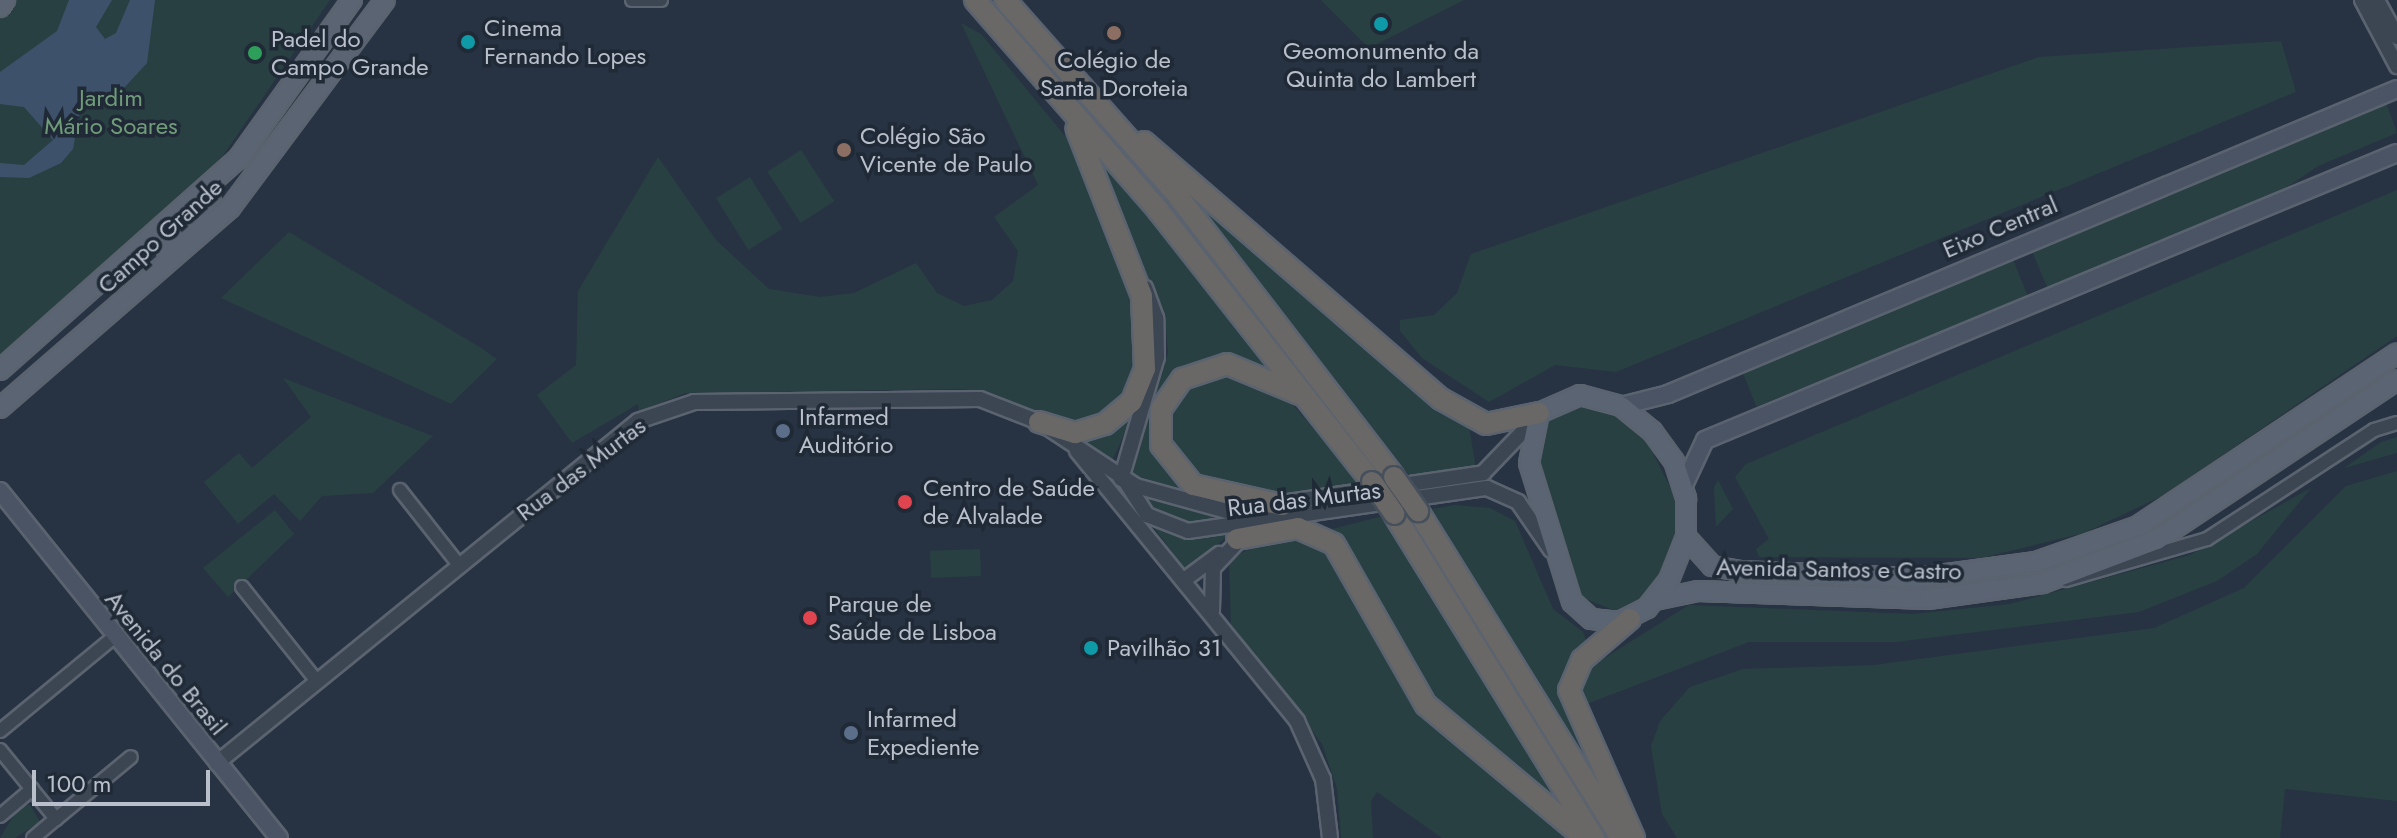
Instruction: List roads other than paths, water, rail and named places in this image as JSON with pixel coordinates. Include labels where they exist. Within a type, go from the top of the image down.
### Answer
[{"type":"highway","points":[[975,0],[1316,403],[1394,514],[1594,838]]},
{"type":"highway","points":[[1005,0],[1098,104],[1394,477],[1621,838]]},
{"type":"highway","points":[[1098,104],[1441,399],[1486,424],[1537,417]]},
{"type":"highway","points":[[1039,422],[1089,430],[1132,401],[1148,333],[1134,271],[1070,113]]},
{"type":"highway","points":[[1284,511],[1193,485],[1161,445],[1161,409],[1182,379],[1227,364],[1274,377],[1316,403]]},
{"type":"highway","points":[[1230,545],[1298,528],[1334,544],[1426,705],[1585,838]]},
{"type":"highway","points":[[1630,619],[1582,660],[1569,690],[1634,838]]},
{"type":"main road","points":[[0,7],[5,0]]},
{"type":"main road","name":"Campo Grande","points":[[0,370],[238,159],[352,0]]},
{"type":"main road","name":"Campo Grande","points":[[0,408],[230,208],[385,0]]},
{"type":"main road","name":"Eixo Central","points":[[1621,406],[1668,394],[2397,89]]},
{"type":"main road","points":[[1683,487],[1705,440],[2397,153]]},
{"type":"main road","points":[[143,285],[238,159]]},
{"type":"main road","name":"Avenida Santos e Castro","points":[[1686,537],[1712,566],[1740,571],[1917,578],[2036,562],[2138,526],[2397,353]]},
{"type":"main road","name":"Avenida Santos e Castro","points":[[1655,600],[1698,591],[1928,599],[2043,583],[2128,553],[2193,519],[2397,380]]},
{"type":"main road","points":[[1580,395],[1621,406],[1661,441],[1683,487],[1686,537],[1655,600],[1630,619],[1610,624],[1583,615],[1554,555],[1529,463],[1537,417],[1580,395]]},
{"type":"main road","name":"Avenida do Brasil","points":[[0,491],[16,519],[274,836]]},
{"type":"main road","name":"Avenida do Brasil","points":[[0,506],[16,519]]},
{"type":"street","points":[[632,0],[661,0]]},
{"type":"street","points":[[2362,0],[2397,66]]},
{"type":"street","points":[[2377,0],[2397,37]]},
{"type":"street","points":[[1114,494],[1158,344],[1152,304],[1134,271]]},
{"type":"street","name":"Rua das Murtas","points":[[217,763],[638,421],[694,402],[955,396],[1039,422],[1122,475],[1191,506],[1284,511],[1487,488],[1518,502],[1554,555]]},
{"type":"street","name":"Rua das Murtas","points":[[1284,511],[1483,473],[1537,417]]},
{"type":"street","points":[[2043,583],[2129,567],[2207,539],[2374,430],[2397,423]]},
{"type":"street","name":"Rua das Murtas","points":[[1067,439],[1215,617],[1303,731],[1326,793],[1330,838]]},
{"type":"street","points":[[1122,475],[1147,515],[1172,529],[1284,511]]},
{"type":"street","points":[[400,490],[459,565]]},
{"type":"street","points":[[1184,580],[1230,545],[1284,511]]},
{"type":"street","points":[[1215,617],[1208,588],[1230,545]]},
{"type":"street","points":[[242,587],[316,680]]},
{"type":"street","points":[[0,731],[114,637]]},
{"type":"street","points":[[0,750],[56,819]]},
{"type":"street","points":[[33,838],[131,757]]},
{"type":"street","points":[[0,816],[32,789]]},
{"type":"water","points":[[69,0],[112,0],[96,27],[105,39],[116,33],[130,0],[155,0],[147,63],[124,88],[80,109],[73,149],[61,163],[29,178],[0,177],[0,163],[24,165],[53,140],[24,107],[0,104],[0,72],[57,31]]},
{"type":"place","name":"Geomonumento da Quinta do Lambert","points":[[1381,24]]},
{"type":"place","name":"Colégio de Santa Doroteia","points":[[1114,33]]},
{"type":"place","name":"Cinema Fernando Lopes","points":[[468,42]]},
{"type":"place","name":"Padel do Campo Grande","points":[[255,53]]},
{"type":"place","name":"Colégio São Vicente de Paulo","points":[[844,150]]},
{"type":"place","name":"Infarmed Auditório","points":[[783,431]]},
{"type":"place","name":"Centro de Saúde de Alvalade","points":[[905,502]]},
{"type":"place","name":"Parque de Saúde de Lisboa","points":[[810,618]]},
{"type":"place","name":"Pavilhão 31","points":[[1091,648]]},
{"type":"place","name":"Infarmed Expediente","points":[[851,733]]},
{"type":"park label","name":"Jardim Mário Soares","points":[[111,112]]}]
